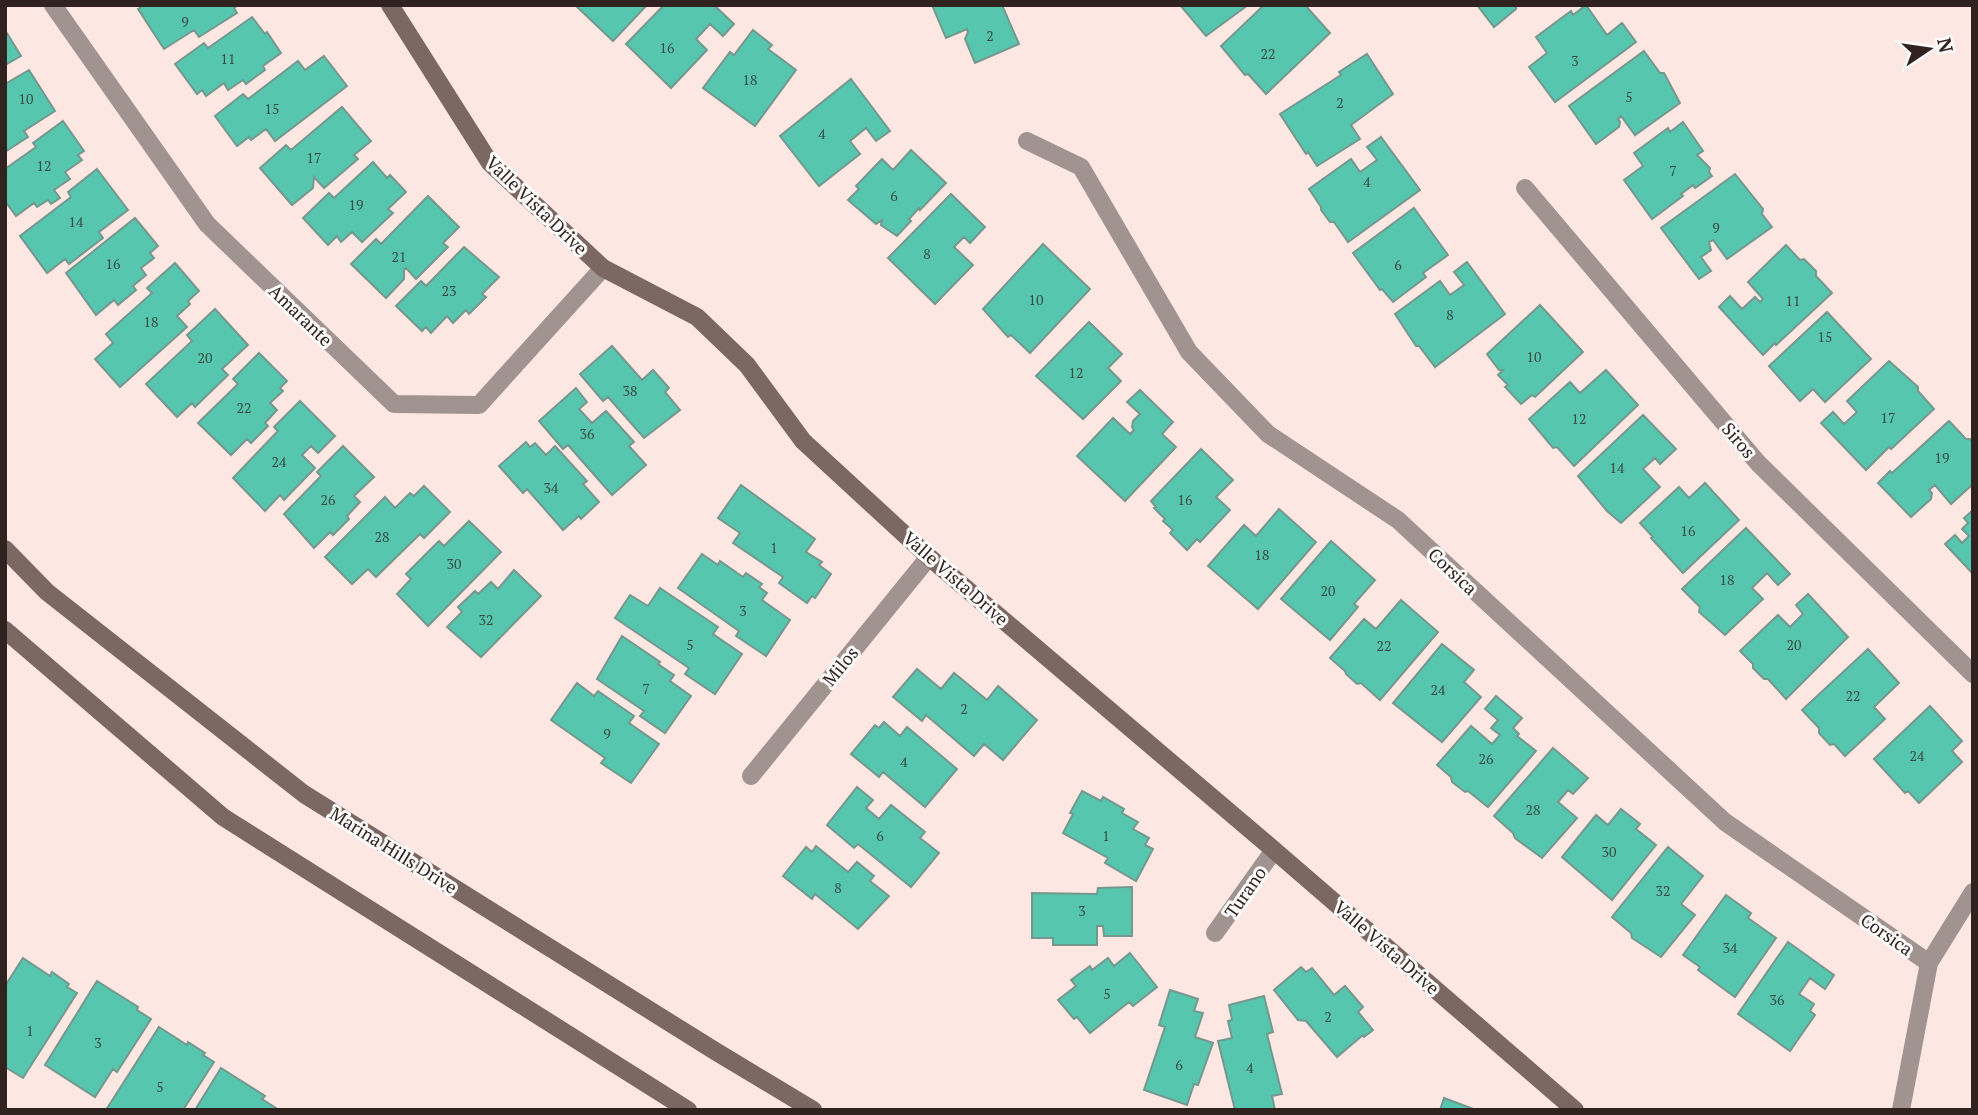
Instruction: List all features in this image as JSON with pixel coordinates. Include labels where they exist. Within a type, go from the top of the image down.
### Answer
[{"type":"street","name":"Amarante","points":[[53,5],[207,224],[394,404],[479,405],[603,268]]},
{"type":"street","name":"Valle Vista Drive","points":[[390,5],[490,163],[603,268],[697,317],[747,365],[803,441],[929,557],[1575,1110]]},
{"type":"street","name":"Corsica","points":[[1027,141],[1081,167],[1189,352],[1268,434],[1398,520],[1726,822],[1929,963]]},
{"type":"street","name":"Siros","points":[[1525,188],[1758,463],[1973,674]]},
{"type":"street","name":"Marina Hills Drive","points":[[5,549],[47,592],[304,794],[813,1110]]},
{"type":"street","name":"Milos","points":[[751,776],[929,557]]},
{"type":"street","points":[[5,630],[223,817],[688,1110]]},
{"type":"street","name":"Turano","points":[[1215,933],[1274,850]]},
{"type":"street","points":[[1901,1110],[1929,963],[1973,892]]},
{"type":"building","points":[[144,5],[238,5],[234,8],[237,13],[199,37],[194,30],[164,49],[138,9]]},
{"type":"building","points":[[575,5],[647,5],[613,41]]},
{"type":"building","points":[[664,5],[714,5],[734,24],[723,36],[710,24],[696,39],[707,50],[671,88],[626,44]]},
{"type":"building","points":[[932,5],[1002,5],[1019,44],[975,63],[965,39],[967,29],[946,38]]},
{"type":"building","points":[[1180,5],[1248,5],[1206,36]]},
{"type":"building","points":[[1264,5],[1305,5],[1330,33],[1266,94],[1248,74],[1245,75],[1221,46]]},
{"type":"building","points":[[1477,5],[1516,5],[1516,9],[1494,27]]},
{"type":"building","points":[[1586,5],[1607,35],[1622,23],[1636,42],[1555,102],[1529,67],[1547,53],[1536,37],[1571,11],[1573,15]]},
{"type":"building","points":[[252,17],[265,34],[267,32],[281,53],[263,66],[265,70],[246,84],[243,80],[228,90],[224,83],[206,96],[202,90],[197,94],[175,64],[204,43],[208,48]]},
{"type":"building","points":[[5,30],[21,56],[5,65]]},
{"type":"building","points":[[753,30],[772,45],[768,49],[796,70],[755,126],[703,88],[730,52],[734,55]]},
{"type":"building","points":[[1644,51],[1660,73],[1664,73],[1680,103],[1635,135],[1621,116],[1618,119],[1619,127],[1596,144],[1569,106]]},
{"type":"building","points":[[1367,54],[1393,94],[1351,125],[1360,139],[1317,166],[1280,114],[1341,75],[1339,72]]},
{"type":"building","points":[[324,56],[347,86],[275,141],[266,129],[237,146],[215,116],[243,94],[248,99],[298,61],[305,70]]},
{"type":"building","points":[[29,70],[55,111],[24,131],[28,137],[5,152],[5,84]]},
{"type":"building","points":[[851,79],[890,131],[876,141],[866,128],[850,141],[860,154],[819,186],[780,136]]},
{"type":"building","points":[[342,107],[371,141],[354,155],[358,159],[324,188],[314,177],[313,188],[292,205],[260,168],[286,145],[291,150]]},
{"type":"building","points":[[63,121],[84,151],[78,155],[82,160],[65,172],[70,179],[54,190],[60,198],[51,204],[48,200],[37,207],[34,203],[16,216],[5,201],[5,169],[36,147],[33,143]]},
{"type":"building","points":[[1683,122],[1703,151],[1697,155],[1710,168],[1712,176],[1695,188],[1693,185],[1652,219],[1624,180],[1643,166],[1634,153],[1668,128],[1670,132]]},
{"type":"building","points":[[1381,137],[1420,190],[1348,242],[1334,222],[1330,222],[1321,210],[1309,189],[1351,159],[1360,172],[1377,160],[1367,147]]},
{"type":"building","points":[[911,150],[946,183],[920,210],[919,208],[897,236],[881,225],[882,220],[876,224],[848,200],[859,189],[856,186],[882,159],[893,170]]},
{"type":"building","points":[[373,162],[387,178],[390,175],[406,192],[388,209],[393,213],[362,242],[352,232],[341,242],[337,236],[328,245],[303,218],[329,193],[334,198]]},
{"type":"building","points":[[97,169],[128,210],[99,232],[103,238],[69,264],[65,259],[47,273],[20,236],[71,197],[68,192]]},
{"type":"building","points":[[1735,174],[1763,209],[1762,214],[1772,227],[1727,259],[1713,240],[1709,242],[1711,250],[1701,257],[1711,271],[1699,279],[1661,228]]},
{"type":"building","points":[[951,194],[985,227],[970,243],[964,237],[954,247],[973,265],[935,304],[888,258]]},
{"type":"building","points":[[428,196],[459,227],[443,243],[448,247],[416,279],[406,268],[404,279],[386,298],[351,264],[376,239],[381,244]]},
{"type":"building","points":[[1414,208],[1448,255],[1423,273],[1426,277],[1393,302],[1380,290],[1353,253]]},
{"type":"building","points":[[135,218],[158,246],[150,253],[154,258],[141,268],[146,275],[133,286],[136,290],[118,305],[114,300],[96,315],[66,273]]},
{"type":"building","points":[[1043,244],[1090,289],[1030,353],[1011,335],[1008,337],[983,309]]},
{"type":"building","points":[[1786,245],[1800,260],[1804,259],[1816,271],[1816,276],[1832,293],[1763,355],[1719,307],[1730,296],[1742,309],[1755,297],[1760,302],[1763,299],[1748,282]]},
{"type":"building","points":[[464,247],[499,277],[482,294],[486,297],[469,314],[466,310],[453,323],[447,316],[431,333],[426,327],[422,331],[396,306],[421,281],[426,286]]},
{"type":"building","points":[[1467,262],[1505,314],[1435,367],[1419,346],[1416,346],[1395,314],[1440,281],[1450,295],[1464,285],[1454,272]]},
{"type":"building","points":[[175,263],[199,291],[177,316],[187,327],[120,387],[95,359],[113,343],[106,334],[152,293],[147,288]]},
{"type":"building","points":[[1540,305],[1583,352],[1535,397],[1532,395],[1521,404],[1498,375],[1503,370],[1499,370],[1487,354]]},
{"type":"building","points":[[215,309],[248,345],[222,369],[228,375],[195,407],[192,403],[177,417],[146,384],[192,341],[187,335]]},
{"type":"building","points":[[1827,312],[1871,359],[1825,402],[1813,389],[1800,401],[1769,366]]},
{"type":"building","points":[[1089,322],[1122,354],[1108,368],[1121,381],[1083,419],[1036,376]]},
{"type":"building","points":[[612,346],[642,380],[653,370],[669,388],[665,392],[680,410],[644,438],[608,397],[603,401],[580,374]]},
{"type":"building","points":[[259,353],[287,381],[280,388],[283,391],[270,403],[277,410],[265,423],[268,426],[251,443],[247,439],[231,455],[198,423],[238,384],[233,379]]},
{"type":"building","points":[[1889,361],[1918,387],[1918,391],[1934,409],[1866,470],[1821,423],[1833,412],[1844,424],[1857,412],[1847,401]]},
{"type":"building","points":[[1606,370],[1638,405],[1574,466],[1557,447],[1553,448],[1529,419],[1570,382],[1580,393]]},
{"type":"building","points":[[576,388],[587,402],[579,409],[592,423],[606,411],[634,442],[629,446],[646,465],[612,495],[568,445],[563,449],[539,421]]},
{"type":"building","points":[[1140,390],[1173,422],[1162,434],[1176,447],[1125,501],[1077,456],[1113,418],[1130,434],[1134,430],[1133,421],[1140,414],[1127,402]]},
{"type":"building","points":[[300,401],[335,436],[318,453],[311,446],[302,455],[315,468],[284,500],[280,495],[265,511],[233,478],[278,431],[274,427]]},
{"type":"building","points":[[1643,415],[1676,449],[1660,464],[1655,458],[1643,469],[1660,487],[1621,523],[1607,511],[1578,476]]},
{"type":"building","points":[[1949,421],[1966,439],[1973,442],[1973,484],[1951,504],[1935,485],[1929,490],[1932,493],[1931,499],[1911,517],[1878,483]]},
{"type":"building","points":[[526,442],[530,447],[535,443],[546,455],[555,446],[587,481],[583,484],[599,502],[581,519],[579,516],[563,530],[527,489],[523,493],[499,466]]},
{"type":"building","points":[[343,446],[374,477],[354,496],[360,502],[347,516],[349,519],[333,535],[330,532],[314,548],[284,514],[321,476],[317,472]]},
{"type":"building","points":[[1201,449],[1233,480],[1216,497],[1230,510],[1200,542],[1197,539],[1187,550],[1170,533],[1173,530],[1163,521],[1165,519],[1151,501]]},
{"type":"building","points":[[1705,483],[1739,520],[1683,573],[1640,523],[1679,487],[1689,498]]},
{"type":"building","points":[[741,485],[815,539],[806,552],[822,562],[819,565],[831,574],[815,598],[812,596],[807,603],[779,583],[783,577],[733,543],[740,533],[718,518]]},
{"type":"building","points":[[424,486],[450,512],[424,538],[420,534],[376,577],[368,569],[352,584],[325,557],[385,497],[395,508],[410,493],[414,496]]},
{"type":"building","points":[[1279,509],[1316,542],[1258,609],[1208,566],[1244,525],[1256,536]]},
{"type":"building","points":[[1973,510],[1973,574],[1945,544],[1955,535],[1962,543],[1969,536],[1962,529],[1968,523],[1964,518]]},
{"type":"building","points":[[469,521],[501,552],[428,626],[397,594],[411,579],[406,574],[439,541],[444,546]]},
{"type":"building","points":[[1746,528],[1790,574],[1778,585],[1767,573],[1752,588],[1763,599],[1725,635],[1699,612],[1700,607],[1682,589]]},
{"type":"building","points":[[1331,541],[1375,580],[1354,604],[1358,607],[1330,640],[1281,599]]},
{"type":"building","points":[[702,554],[718,565],[720,561],[743,577],[746,573],[762,584],[759,587],[767,593],[762,600],[790,620],[766,656],[736,636],[739,631],[678,588]]},
{"type":"building","points":[[514,570],[541,596],[481,657],[447,627],[462,612],[458,607],[475,591],[478,594],[491,582],[498,589]]},
{"type":"building","points":[[660,588],[718,627],[713,634],[742,654],[715,694],[685,674],[689,668],[615,618],[630,595],[648,606]]},
{"type":"building","points":[[1808,594],[1848,637],[1786,699],[1768,679],[1764,679],[1753,668],[1753,664],[1740,651],[1778,615],[1790,627],[1803,614],[1796,605]]},
{"type":"building","points":[[1401,600],[1438,632],[1380,700],[1361,683],[1357,684],[1330,658],[1364,619],[1376,629]]},
{"type":"building","points":[[622,636],[660,662],[658,664],[674,675],[670,681],[691,696],[665,733],[640,716],[644,711],[597,679]]},
{"type":"building","points":[[1442,644],[1474,670],[1464,682],[1481,697],[1442,742],[1393,703]]},
{"type":"building","points":[[1868,649],[1899,683],[1874,707],[1885,719],[1845,756],[1834,744],[1830,745],[1802,710]]},
{"type":"building","points":[[917,669],[941,689],[954,673],[987,700],[998,686],[1037,720],[1003,760],[984,744],[974,756],[926,715],[922,721],[893,697]]},
{"type":"building","points":[[577,683],[594,696],[598,691],[634,716],[629,723],[659,744],[631,783],[601,763],[605,758],[551,720]]},
{"type":"building","points":[[1496,696],[1522,718],[1513,728],[1519,734],[1517,736],[1536,751],[1488,807],[1452,782],[1451,777],[1437,765],[1471,726],[1492,744],[1500,735],[1491,728],[1498,720],[1485,709]]},
{"type":"building","points":[[1930,706],[1962,741],[1952,751],[1962,762],[1919,803],[1908,791],[1905,793],[1874,759]]},
{"type":"building","points":[[884,722],[900,736],[907,727],[957,769],[925,807],[883,772],[879,777],[851,754],[875,725],[879,728]]},
{"type":"building","points":[[1553,748],[1588,778],[1573,794],[1568,790],[1558,802],[1577,818],[1542,858],[1515,838],[1494,816]]},
{"type":"building","points":[[857,787],[873,800],[866,808],[879,819],[891,805],[925,832],[920,838],[939,853],[911,887],[858,844],[854,848],[827,825]]},
{"type":"building","points":[[1082,791],[1101,801],[1103,797],[1124,809],[1122,813],[1138,822],[1133,829],[1149,838],[1145,845],[1153,849],[1136,881],[1105,863],[1108,858],[1063,833]]},
{"type":"building","points":[[1621,809],[1640,824],[1636,829],[1656,845],[1612,900],[1562,857],[1596,815],[1608,825]]},
{"type":"building","points":[[816,846],[848,872],[857,862],[874,876],[870,881],[889,896],[858,929],[815,894],[812,899],[783,876],[806,847],[812,852]]},
{"type":"building","points":[[1668,847],[1703,876],[1681,904],[1695,915],[1661,957],[1632,938],[1631,933],[1612,917]]},
{"type":"building","points":[[1132,887],[1132,936],[1104,936],[1103,926],[1097,926],[1097,945],[1053,945],[1053,938],[1032,938],[1032,893],[1097,894],[1098,888]]},
{"type":"building","points":[[1726,895],[1751,913],[1748,918],[1776,938],[1735,997],[1698,970],[1700,967],[1683,955]]},
{"type":"building","points":[[1788,942],[1834,975],[1825,989],[1810,978],[1799,994],[1814,1004],[1810,1011],[1815,1015],[1790,1051],[1738,1014]]},
{"type":"building","points":[[1130,953],[1157,987],[1133,1006],[1129,1002],[1090,1033],[1058,1000],[1076,986],[1071,980],[1090,966],[1092,970],[1108,958],[1114,966]]},
{"type":"building","points":[[23,958],[50,976],[52,972],[77,993],[23,1078],[5,1067],[5,986]]},
{"type":"building","points":[[1301,967],[1306,972],[1312,968],[1334,995],[1345,986],[1363,1007],[1358,1012],[1373,1030],[1337,1057],[1306,1021],[1298,1020],[1274,990]]},
{"type":"building","points":[[97,981],[138,1007],[137,1010],[151,1019],[117,1072],[113,1069],[95,1097],[45,1065]]},
{"type":"building","points":[[1170,990],[1198,999],[1194,1011],[1203,1013],[1195,1037],[1213,1043],[1198,1085],[1194,1084],[1187,1105],[1144,1090],[1165,1027],[1159,1025]]},
{"type":"building","points":[[1264,996],[1273,1032],[1267,1034],[1282,1094],[1272,1096],[1275,1110],[1235,1110],[1218,1041],[1232,1038],[1228,1021],[1232,1020],[1229,1005]]},
{"type":"building","points":[[159,1027],[187,1045],[188,1042],[214,1062],[183,1110],[106,1110]]},
{"type":"building","points":[[221,1068],[265,1096],[262,1099],[276,1108],[275,1110],[195,1110]]},
{"type":"building","points":[[1444,1098],[1476,1110],[1440,1110]]}]
